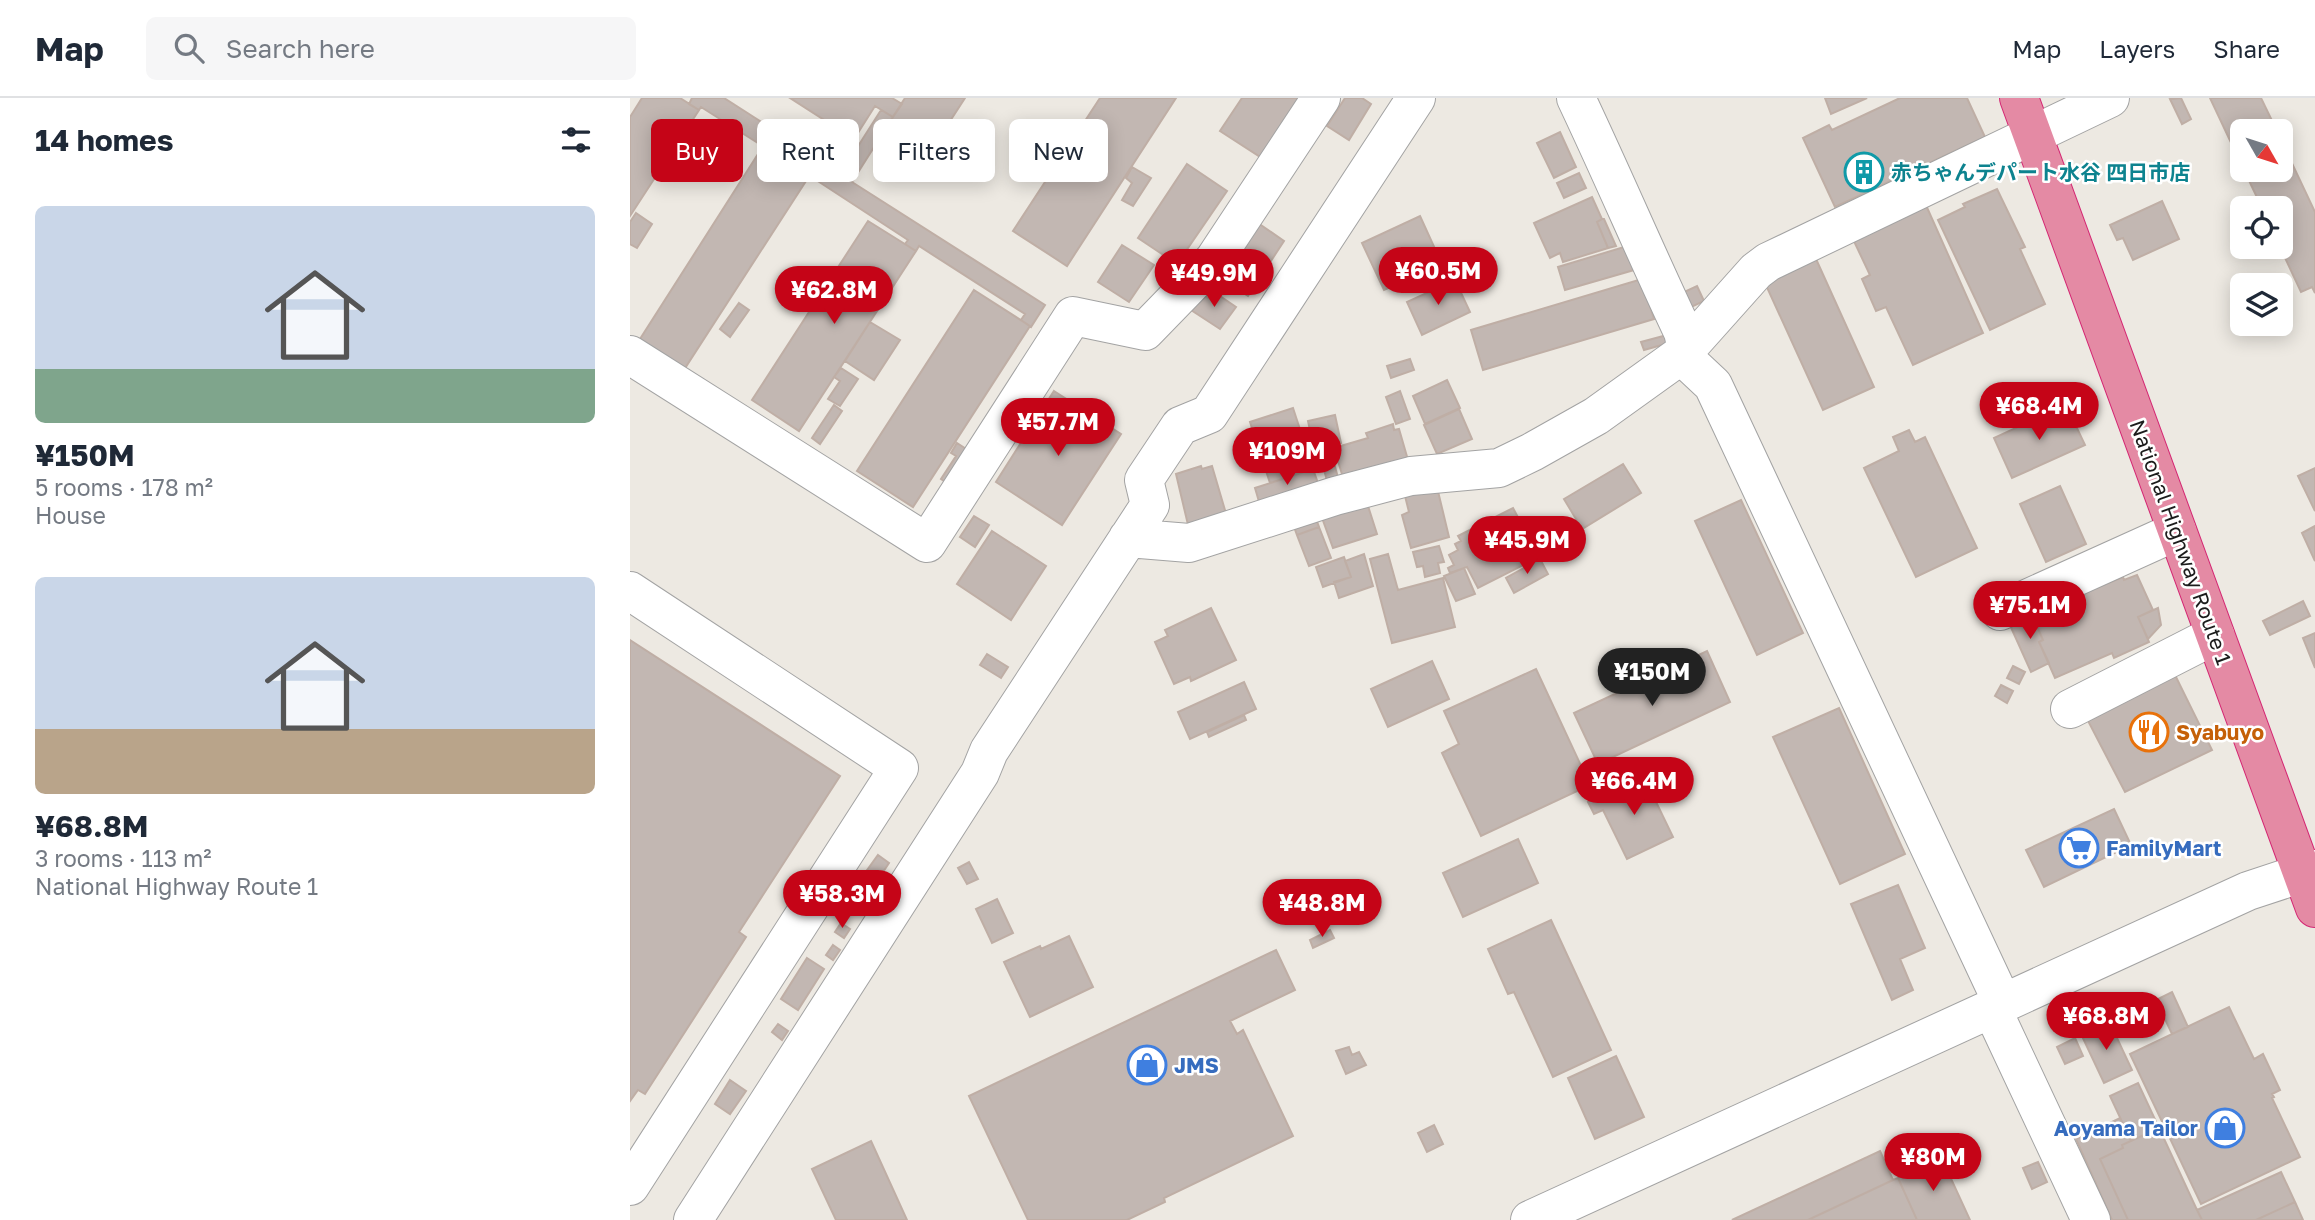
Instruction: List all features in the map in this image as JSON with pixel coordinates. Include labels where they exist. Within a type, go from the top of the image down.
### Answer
[{"type":"highway","name":"National Highway Route 1","points":[[2019,98],[2177,531],[2311,883]]},
{"type":"street","points":[[630,355],[927,543],[1073,316],[1145,331],[1214,260],[1321,98]]},
{"type":"street","points":[[692,1220],[980,773],[989,751],[1150,505],[1144,480],[1181,426],[1209,415],[1416,98]]},
{"type":"street","points":[[1576,98],[1683,331],[1684,352],[1713,385],[1997,1006],[2091,1220]]},
{"type":"street","points":[[1128,538],[1189,543],[1335,496],[1411,477],[1499,468],[1596,416],[1684,352],[1756,271],[1768,262],[2110,98]]},
{"type":"street","points":[[2000,611],[2177,531]]},
{"type":"street","points":[[630,590],[899,768],[630,1186]]},
{"type":"street","points":[[2070,709],[2216,635]]},
{"type":"street","points":[[1531,1220],[2248,891],[2311,883]]},
{"type":"building","points":[[642,98],[680,98],[699,110],[693,119],[651,119],[652,182],[630,216],[630,117]]},
{"type":"building","points":[[692,98],[724,98],[757,119],[757,142],[743,134],[743,119],[720,119],[701,107],[699,110],[689,104]]},
{"type":"building","points":[[790,98],[892,98],[902,104],[893,117],[875,106],[859,131],[859,119],[823,119]]},
{"type":"building","points":[[905,98],[965,98],[951,119],[892,119]]},
{"type":"building","points":[[1100,98],[1176,98],[1067,266],[1013,231],[1045,182],[1108,182],[1108,119],[1086,119]]},
{"type":"building","points":[[1242,98],[1306,98],[1265,160],[1220,131]]},
{"type":"building","points":[[1345,98],[1362,98],[1371,104],[1349,140],[1327,126]]},
{"type":"building","points":[[1825,98],[1867,98],[1831,114]]},
{"type":"building","name":"赤ちゃんデパート水谷 四日市店","points":[[1900,98],[1967,98],[1985,137],[1835,207],[1803,138],[1829,125],[1832,130]]},
{"type":"building","points":[[2181,98],[2191,119],[2182,124],[2170,99]]},
{"type":"building","points":[[2210,98],[2261,98],[2271,119],[2230,119],[2230,140]]},
{"type":"building","points":[[881,110],[893,117],[892,119],[875,119]]},
{"type":"building","points":[[873,123],[873,149],[859,171],[859,145]]},
{"type":"building","points":[[1560,132],[1576,167],[1554,178],[1537,143]]},
{"type":"building","points":[[757,156],[757,182],[805,182],[678,379],[633,350],[740,182],[743,182]]},
{"type":"building","points":[[1187,164],[1227,191],[1177,264],[1138,238]]},
{"type":"building","points":[[2293,165],[2315,212],[2315,293],[2312,287],[2301,292],[2286,259],[2293,259],[2293,196],[2256,196],[2250,182],[2293,182]]},
{"type":"building","points":[[1132,167],[1151,178],[1133,206],[1122,200],[1132,183],[1126,178]]},
{"type":"building","points":[[1579,173],[1586,188],[1564,198],[1557,183]]},
{"type":"building","points":[[819,182],[852,182],[1045,305],[1031,327],[1021,320],[1025,314],[919,246],[916,251],[905,244],[908,240]]},
{"type":"building","points":[[1997,189],[2025,247],[2020,249],[2045,304],[1990,330],[1938,220],[1965,207],[1963,204]]},
{"type":"building","points":[[1592,197],[1602,219],[1597,222],[1608,248],[1563,262],[1560,253],[1550,258],[1534,223]]},
{"type":"building","points":[[2162,201],[2179,239],[2133,260],[2123,238],[2117,240],[2110,225]]},
{"type":"building","points":[[1925,203],[1983,333],[1913,365],[1886,307],[1876,311],[1862,279],[1870,275],[1852,237]]},
{"type":"building","points":[[636,213],[652,224],[637,248],[630,244],[630,222]]},
{"type":"building","points":[[1420,216],[1446,273],[1419,285],[1415,276],[1384,290],[1362,243]]},
{"type":"building","points":[[1602,219],[1616,246],[1608,248],[1597,222]]},
{"type":"building","points":[[868,221],[916,251],[799,431],[752,400]]},
{"type":"building","points":[[1258,223],[1284,241],[1248,296],[1221,279]]},
{"type":"building","points":[[1634,244],[1641,268],[1565,290],[1558,267]]},
{"type":"building","points":[[1122,245],[1154,265],[1129,302],[1098,282]]},
{"type":"building","points":[[1816,259],[1874,387],[1823,410],[1765,283]]},
{"type":"building","points":[[1642,279],[1654,319],[1483,370],[1471,330]]},
{"type":"building","points":[[1455,280],[1470,312],[1422,335],[1407,302]]},
{"type":"building","points":[[1697,286],[1704,301],[1689,308],[1682,293]]},
{"type":"building","points":[[974,290],[1030,326],[913,507],[857,471]]},
{"type":"building","points":[[1214,292],[1236,307],[1220,329],[1191,310],[1202,294],[1210,299]]},
{"type":"building","points":[[739,303],[749,310],[730,337],[720,329]]},
{"type":"building","points":[[870,322],[900,340],[874,380],[845,361]]},
{"type":"building","points":[[1667,335],[1669,343],[1644,350],[1641,342]]},
{"type":"building","points":[[1410,359],[1414,370],[1391,378],[1387,366]]},
{"type":"building","points":[[841,368],[858,379],[840,406],[828,399],[840,381],[834,377]]},
{"type":"building","points":[[1447,380],[1460,408],[1425,424],[1413,396]]},
{"type":"building","points":[[1054,391],[1121,434],[1062,525],[996,482]]},
{"type":"building","points":[[1400,391],[1410,419],[1396,424],[1386,397]]},
{"type":"building","points":[[834,405],[842,411],[820,444],[812,438]]},
{"type":"building","points":[[2066,405],[2085,445],[2012,478],[1994,438]]},
{"type":"building","points":[[1293,408],[1313,469],[1270,483],[1250,422]]},
{"type":"building","points":[[1459,409],[1472,439],[1437,454],[1424,425]]},
{"type":"building","points":[[1335,415],[1341,443],[1314,449],[1308,421]]},
{"type":"building","points":[[1393,424],[1394,430],[1399,429],[1410,467],[1345,484],[1334,448],[1368,438],[1366,433]]},
{"type":"building","points":[[1909,430],[1915,442],[1925,437],[1977,548],[1916,577],[1864,468],[1899,451],[1893,437]]},
{"type":"building","points":[[957,443],[974,454],[953,487],[941,479],[956,456],[951,453]]},
{"type":"building","points":[[1334,463],[1340,485],[1329,488],[1323,466]]},
{"type":"building","points":[[1623,464],[1641,493],[1582,529],[1564,499]]},
{"type":"building","points":[[1201,466],[1202,469],[1212,466],[1227,517],[1189,529],[1176,474]]},
{"type":"building","points":[[2315,468],[2315,511],[2298,476]]},
{"type":"building","points":[[1313,469],[1319,486],[1260,505],[1255,488]]},
{"type":"building","points":[[1436,483],[1449,537],[1411,548],[1402,515],[1409,512],[1404,492]]},
{"type":"building","points":[[2060,486],[2086,544],[2046,562],[2020,504]]},
{"type":"building","points":[[1741,500],[1803,633],[1757,655],[1695,521]]},
{"type":"building","points":[[1368,506],[1377,534],[1333,548],[1321,515]]},
{"type":"building","points":[[1513,508],[1539,557],[1478,588],[1467,567],[1450,573],[1448,568],[1454,565],[1449,555],[1458,550],[1455,544],[1461,541],[1458,536]]},
{"type":"building","points":[[974,516],[989,525],[975,547],[960,537]]},
{"type":"building","points":[[1315,516],[1319,527],[1297,535],[1293,524]]},
{"type":"building","points":[[2315,526],[2315,561],[2302,533]]},
{"type":"building","points":[[1319,527],[1331,558],[1309,566],[1297,535]]},
{"type":"building","points":[[992,531],[1046,566],[1011,620],[957,584]]},
{"type":"building","points":[[1439,546],[1444,562],[1438,563],[1440,573],[1425,577],[1423,566],[1417,567],[1413,552]]},
{"type":"building","points":[[1364,554],[1373,586],[1339,598],[1334,582],[1351,577],[1345,561]]},
{"type":"building","points":[[1388,554],[1398,590],[1443,578],[1455,627],[1392,643],[1370,559]]},
{"type":"building","points":[[1344,557],[1351,577],[1323,587],[1316,567]]},
{"type":"building","points":[[1540,559],[1548,574],[1514,593],[1506,578]]},
{"type":"building","points":[[1464,568],[1475,594],[1456,601],[1444,576]]},
{"type":"building","points":[[2137,575],[2153,610],[2138,617],[2149,642],[2114,658],[2112,653],[2055,678],[2039,642],[2043,640],[2036,624],[2068,610],[2064,601],[2123,577],[2124,580]]},
{"type":"building","points":[[2303,601],[2310,616],[2270,635],[2263,621]]},
{"type":"building","points":[[1211,608],[1236,660],[1191,681],[1190,677],[1174,684],[1155,642],[1168,636],[1165,630]]},
{"type":"building","points":[[2158,608],[2161,625],[2148,639],[2138,617]]},
{"type":"building","points":[[2036,612],[2041,622],[2036,624],[2043,640],[2039,642],[2049,663],[2031,672],[2009,623]]},
{"type":"building","points":[[2315,633],[2315,668],[2303,638]]},
{"type":"building","points":[[630,640],[840,776],[739,932],[746,937],[645,1094],[638,1090],[630,1101]]},
{"type":"building","points":[[1707,651],[1730,702],[1598,764],[1574,713]]},
{"type":"building","points":[[987,654],[1008,667],[1001,678],[980,665]]},
{"type":"building","points":[[1432,661],[1449,699],[1388,727],[1371,689]]},
{"type":"building","points":[[2013,666],[2025,672],[2019,684],[2007,678]]},
{"type":"building","points":[[1536,669],[1590,785],[1481,836],[1442,753],[1459,744],[1444,711]]},
{"type":"building","name":"Syabuyo","points":[[2174,673],[2212,750],[2125,792],[2085,715]]},
{"type":"building","points":[[1244,682],[1256,709],[1190,739],[1178,712]]},
{"type":"building","points":[[2001,685],[2013,691],[2007,703],[1995,696]]},
{"type":"building","points":[[1839,708],[1905,854],[1840,884],[1773,737]]},
{"type":"building","points":[[1244,715],[1246,720],[1209,737],[1207,732]]},
{"type":"building","points":[[1643,775],[1673,837],[1627,859],[1603,810],[1594,814],[1588,802]]},
{"type":"building","name":"FamilyMart","points":[[2114,809],[2131,845],[2044,887],[2026,850]]},
{"type":"building","points":[[1518,839],[1538,883],[1463,917],[1443,873]]},
{"type":"building","points":[[878,855],[889,863],[877,881],[865,873]]},
{"type":"building","points":[[969,862],[978,879],[967,884],[958,868]]},
{"type":"building","points":[[1898,885],[1925,948],[1900,959],[1913,990],[1892,1000],[1851,904]]},
{"type":"building","points":[[997,899],[1013,933],[992,943],[976,909]]},
{"type":"building","points":[[1551,920],[1611,1050],[1553,1077],[1514,992],[1508,994],[1488,949]]},
{"type":"building","points":[[841,923],[850,929],[844,938],[835,932]]},
{"type":"building","points":[[1330,930],[1334,938],[1313,948],[1310,940]]},
{"type":"building","points":[[1069,936],[1093,987],[1030,1017],[1004,962]]},
{"type":"building","points":[[833,945],[840,950],[833,960],[826,955]]},
{"type":"building","name":"JMS","points":[[1276,950],[1295,990],[1230,1021],[1237,1034],[1243,1030],[1293,1136],[1164,1198],[1165,1202],[1127,1220],[1028,1220],[969,1096]]},
{"type":"building","points":[[807,958],[824,969],[798,1010],[781,999]]},
{"type":"building","points":[[2172,992],[2188,1027],[2172,1034],[2156,1000]]},
{"type":"building","name":"Aoyama Tailor","points":[[2229,1007],[2254,1059],[2263,1054],[2280,1090],[2272,1094],[2272,1098],[2300,1157],[2201,1204],[2130,1054]]},
{"type":"building","points":[[2109,1021],[2132,1070],[2104,1083],[2081,1034]]},
{"type":"building","points":[[778,1024],[788,1031],[782,1040],[772,1032]]},
{"type":"building","points":[[2075,1038],[2083,1056],[2065,1064],[2057,1047]]},
{"type":"building","points":[[1349,1047],[1352,1055],[1359,1052],[1366,1065],[1346,1074],[1336,1051]]},
{"type":"building","points":[[1616,1056],[1644,1117],[1595,1139],[1568,1078]]},
{"type":"building","points":[[730,1080],[746,1091],[730,1114],[715,1104]]},
{"type":"building","points":[[2138,1083],[2159,1128],[2131,1141],[2110,1096]]},
{"type":"building","points":[[2120,1118],[2131,1141],[2100,1159],[2128,1220],[2112,1220],[2076,1139]]},
{"type":"building","points":[[1434,1125],[1443,1144],[1427,1152],[1418,1133]]},
{"type":"building","points":[[2159,1128],[2202,1220],[2128,1220],[2100,1159],[2123,1148],[2122,1145]]},
{"type":"building","points":[[871,1141],[907,1220],[836,1220],[812,1169]]},
{"type":"building","points":[[1880,1151],[1893,1180],[1808,1220],[1732,1220]]},
{"type":"building","points":[[1941,1157],[1970,1220],[1917,1220],[1898,1178]]},
{"type":"building","points":[[2038,1162],[2047,1182],[2032,1189],[2023,1168]]},
{"type":"building","points":[[2281,1172],[2295,1202],[2256,1220],[2202,1220],[2197,1210]]},
{"type":"building","points":[[1898,1178],[1917,1220],[1808,1220],[1893,1180]]},
{"type":"building","points":[[2295,1202],[2303,1220],[2256,1220]]},
{"type":"place","name":"赤ちゃんデパート水谷 四日市店","points":[[1864,172]]},
{"type":"place","name":"Syabuyo","points":[[2149,732]]},
{"type":"place","name":"FamilyMart","points":[[2079,848]]},
{"type":"place","name":"JMS","points":[[1147,1065]]},
{"type":"place","name":"Aoyama Tailor","points":[[2225,1128]]}]
